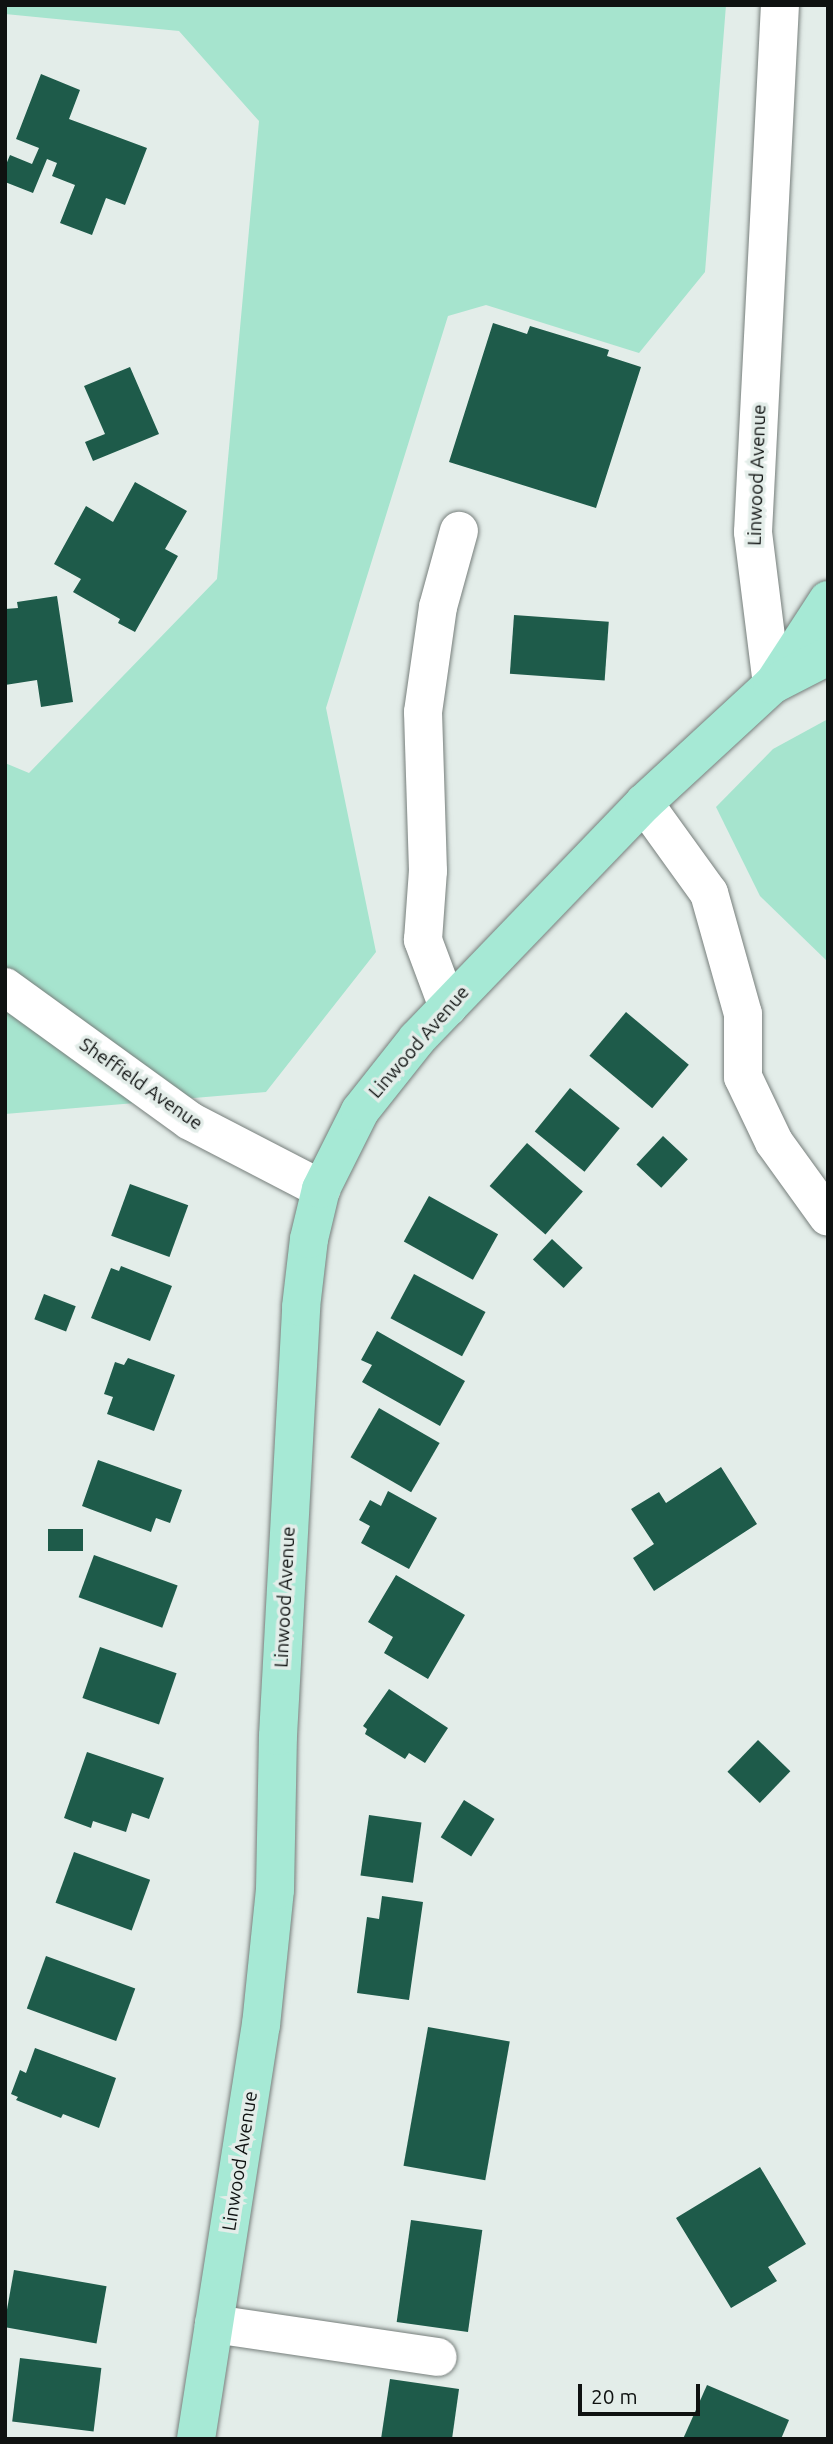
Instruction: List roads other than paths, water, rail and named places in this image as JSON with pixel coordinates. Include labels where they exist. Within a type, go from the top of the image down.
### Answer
[{"type":"main road","points":[[772,685],[828,600]]},
{"type":"main road","points":[[772,685],[828,656]]},
{"type":"main road","name":"Linwood Avenue","points":[[196,2439],[261,2025],[275,1890],[278,1736],[301,1307],[310,1239],[321,1189],[360,1111],[393,1068],[644,803],[772,685]]},
{"type":"street","name":"Linwood Avenue","points":[[772,685],[753,532],[780,5]]},
{"type":"street","points":[[448,1007],[423,940],[428,871],[423,712],[438,607],[458,531]]},
{"type":"street","points":[[644,803],[709,893],[743,1014],[743,1077],[774,1142],[828,1217]]},
{"type":"street","name":"Sheffield Avenue","points":[[5,987],[190,1121],[321,1189]]},
{"type":"street","points":[[215,2324],[438,2357]]}]
